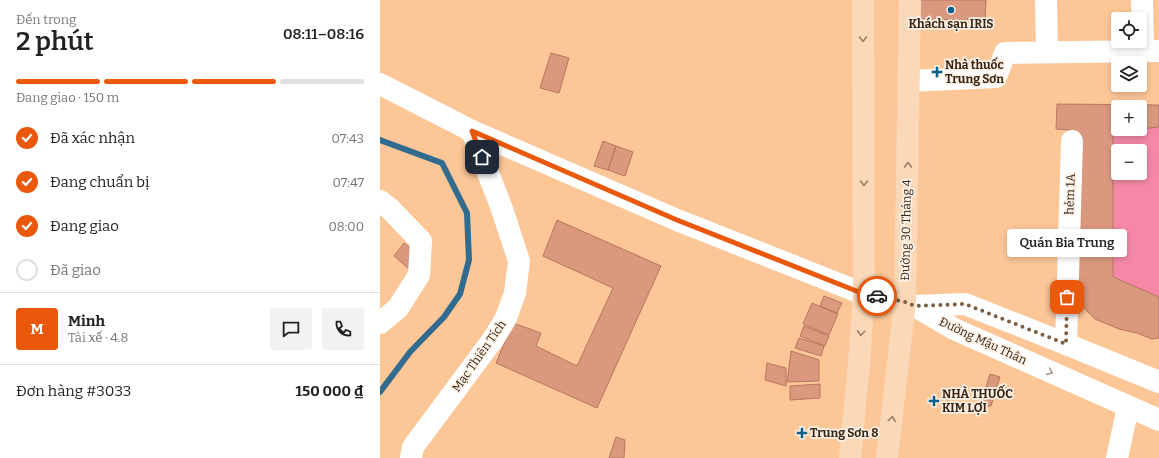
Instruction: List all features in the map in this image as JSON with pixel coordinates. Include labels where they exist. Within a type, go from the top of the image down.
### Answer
[{"type":"main road","points":[[850,458],[864,294],[863,0]]},
{"type":"main road","name":"Đường 30 Tháng 4","points":[[887,458],[910,304],[910,0]]},
{"type":"main road","points":[[864,294],[910,304]]},
{"type":"street","points":[[1046,0],[1047,52]]},
{"type":"street","points":[[909,81],[996,77],[1005,53],[1151,51],[1142,0]]},
{"type":"street","points":[[380,84],[472,131],[677,220],[864,294]]},
{"type":"street","name":"Mạc Thiên Tích","points":[[411,458],[414,447],[494,338],[506,318],[515,293],[519,261],[502,209],[472,131]]},
{"type":"street","name":"hẻm 1A","points":[[1066,344],[1072,141]]},
{"type":"street","points":[[380,201],[389,208],[421,241],[419,275],[398,308],[380,323]]},
{"type":"street","name":"Đường Mậu Thân","points":[[910,304],[965,304],[1159,382]]},
{"type":"street","name":"Đường Mậu Thân","points":[[910,304],[954,329],[1159,420]]},
{"type":"street","points":[[1105,396],[1116,364]]},
{"type":"street","points":[[1117,458],[1128,407]]},
{"type":"shaded area","points":[[1159,127],[1159,297],[1113,277],[1113,180],[1147,180],[1147,144],[1113,144],[1113,136],[1147,136],[1147,128]]},
{"type":"building","name":"Khách sạn IRIS","points":[[916,0],[986,0],[985,20],[916,19]]},
{"type":"building","points":[[551,53],[569,58],[559,93],[540,88]]},
{"type":"building","points":[[1057,104],[1111,105],[1111,136],[1113,136],[1113,144],[1111,144],[1111,180],[1113,180],[1113,277],[1159,297],[1159,338],[1152,339],[1137,333],[1119,329],[1095,319],[1073,297],[1071,130],[1056,129]]},
{"type":"building","points":[[1147,105],[1159,105],[1159,127],[1147,128]]},
{"type":"building","points":[[603,141],[616,146],[608,170],[594,166]]},
{"type":"building","points":[[616,146],[633,152],[625,176],[608,170]]},
{"type":"building","points":[[557,220],[661,266],[597,408],[496,363],[513,323],[541,333],[536,346],[577,366],[613,288],[543,256]]},
{"type":"building","points":[[404,243],[412,250],[409,269],[394,256]]},
{"type":"building","points":[[824,296],[842,303],[837,313],[820,306]]},
{"type":"building","points":[[812,303],[838,314],[829,335],[803,324]]},
{"type":"building","points":[[804,326],[829,336],[825,346],[800,336]]},
{"type":"building","points":[[799,338],[824,346],[821,356],[795,348]]},
{"type":"building","points":[[791,351],[819,360],[819,381],[787,382]]},
{"type":"building","points":[[767,363],[786,368],[786,386],[765,380]]},
{"type":"building","points":[[990,374],[1000,377],[991,406],[980,406]]},
{"type":"building","points":[[820,384],[820,398],[790,400],[790,386]]},
{"type":"building","points":[[616,437],[625,440],[624,458],[609,458]]},
{"type":"waterway","points":[[380,140],[442,163],[467,213],[469,260],[460,294],[444,317],[410,352],[380,392]]},
{"type":"way so far","points":[[877,296],[905,302],[915,306],[965,304],[1066,344],[1067,297]]},
{"type":"place","name":"Khách sạn IRIS","points":[[951,10]]},
{"type":"place","name":"Nhà thuốc Trung Sơn","points":[[937,72]]},
{"type":"place","name":"Quán Bia Trung","points":[[1067,297]]},
{"type":"place","name":"NHÀ THUỐC KIM LỢI","points":[[934,401]]},
{"type":"place","name":"Trung Sơn 8","points":[[802,433]]},
{"type":"route","points":[[482,157],[472,131],[677,220],[864,294],[877,296]]}]
